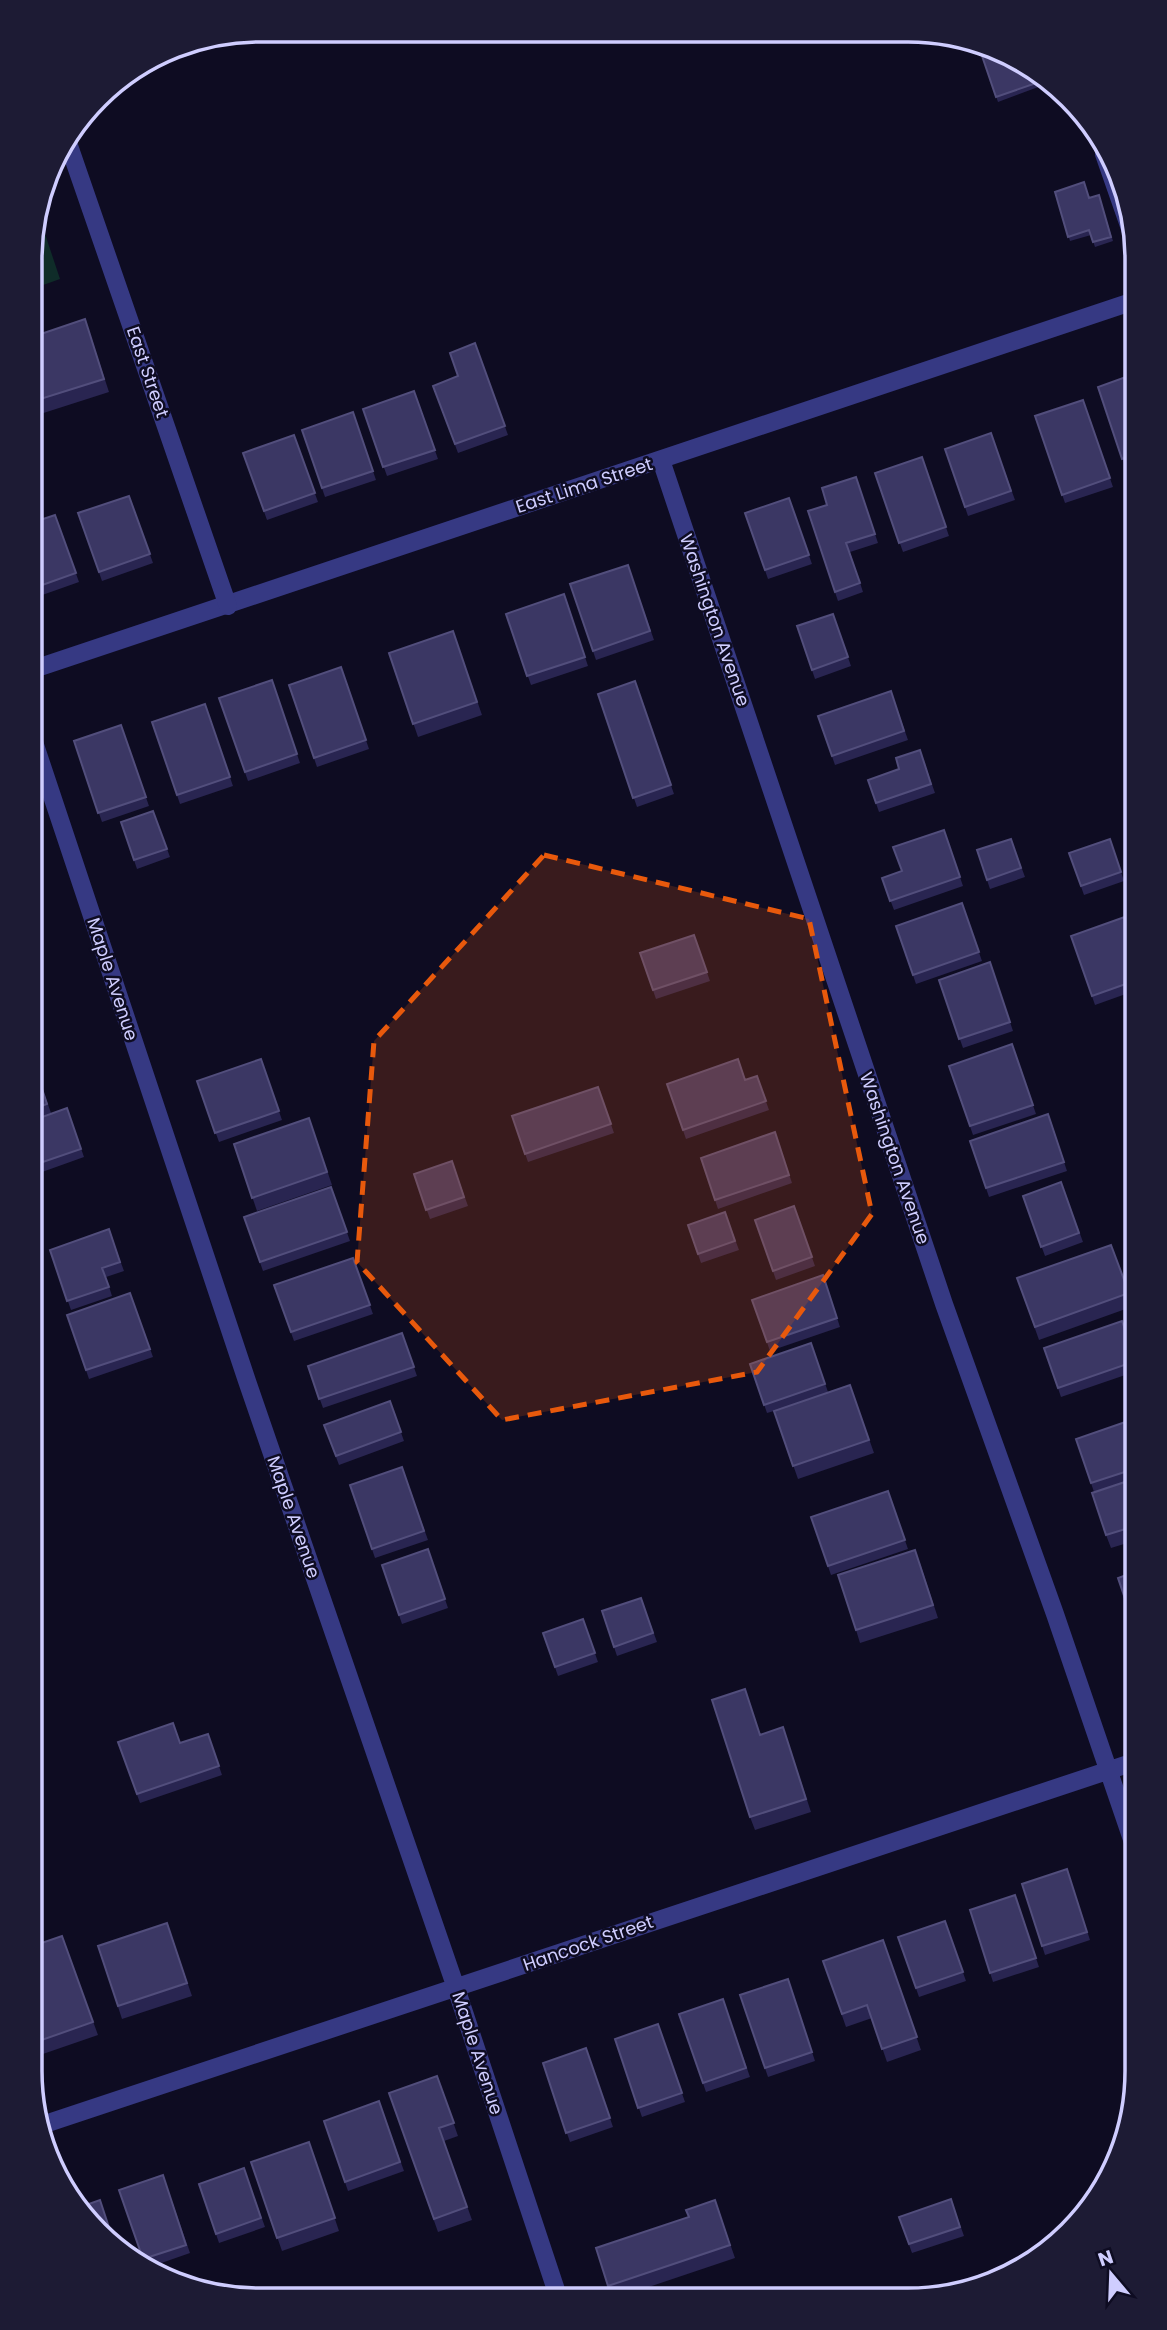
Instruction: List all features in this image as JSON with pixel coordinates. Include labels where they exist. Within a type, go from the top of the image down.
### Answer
[{"type":"street","name":"East Street","points":[[71,151],[228,606]]},
{"type":"street","name":"East Lima Street","points":[[42,666],[1125,304]]},
{"type":"street","name":"Washington Avenue","points":[[661,460],[944,1304],[1125,1819]]},
{"type":"street","name":"Maple Avenue","points":[[42,766],[247,1381],[456,1988],[555,2288]]},
{"type":"street","name":"Hancock Street","points":[[48,2123],[1125,1765]]},
{"type":"highlighted area","points":[[544,855],[809,919],[872,1214],[757,1372],[502,1420],[357,1262],[374,1041]]},
{"type":"green space","points":[[44,231],[60,279],[42,285]]},
{"type":"building","points":[[982,55],[1004,64],[1035,84],[996,97]]},
{"type":"building","points":[[1084,182],[1089,198],[1099,195],[1111,237],[1093,242],[1089,230],[1068,237],[1055,192]]},
{"type":"building","points":[[85,319],[104,379],[42,399],[42,334]]},
{"type":"building","points":[[475,343],[505,426],[455,444],[433,386],[458,376],[450,353]]},
{"type":"building","points":[[1125,377],[1125,458],[1122,459],[1098,387]]},
{"type":"building","points":[[414,391],[435,450],[383,467],[363,409]]},
{"type":"building","points":[[1083,400],[1110,478],[1062,495],[1035,416]]},
{"type":"building","points":[[353,412],[373,471],[322,488],[302,430]]},
{"type":"building","points":[[991,433],[1011,491],[965,507],[945,449]]},
{"type":"building","points":[[294,435],[315,493],[264,511],[243,453]]},
{"type":"building","points":[[922,457],[946,527],[899,543],[875,473]]},
{"type":"building","points":[[856,477],[875,534],[846,543],[860,583],[835,592],[808,511],[827,505],[822,488]]},
{"type":"building","points":[[129,496],[150,554],[99,572],[78,513]]},
{"type":"building","points":[[789,498],[809,555],[765,570],[745,513]]},
{"type":"building","points":[[55,515],[76,573],[42,585],[42,519]]},
{"type":"building","points":[[628,565],[650,631],[593,651],[570,584]]},
{"type":"building","points":[[564,594],[585,657],[527,676],[506,614]]},
{"type":"building","points":[[833,614],[848,657],[812,670],[797,626]]},
{"type":"building","points":[[453,631],[477,702],[413,724],[389,653]]},
{"type":"building","points":[[341,667],[366,740],[314,758],[289,685]]},
{"type":"building","points":[[272,680],[297,754],[245,772],[219,698]]},
{"type":"building","points":[[635,681],[671,785],[633,798],[598,694]]},
{"type":"building","points":[[891,691],[904,731],[832,756],[818,716]]},
{"type":"building","points":[[205,704],[230,777],[177,795],[152,722]]},
{"type":"building","points":[[121,725],[146,797],[98,813],[74,741]]},
{"type":"building","points":[[920,750],[931,784],[876,803],[868,780],[899,769],[896,758]]},
{"type":"building","points":[[153,811],[167,849],[134,860],[121,822]]},
{"type":"building","points":[[944,830],[960,877],[890,901],[882,878],[902,871],[893,847]]},
{"type":"building","points":[[1011,839],[1021,868],[987,880],[977,850]]},
{"type":"building","points":[[1110,839],[1121,872],[1081,886],[1069,853]]},
{"type":"building","points":[[962,903],[979,952],[913,975],[896,926]]},
{"type":"building","points":[[1125,917],[1125,984],[1092,996],[1071,936]]},
{"type":"building","points":[[694,935],[707,972],[653,990],[640,953]]},
{"type":"building","points":[[990,962],[1010,1022],[959,1039],[939,980]]},
{"type":"building","points":[[1012,1044],[1033,1105],[970,1126],[949,1066]]},
{"type":"building","points":[[261,1059],[279,1111],[215,1133],[197,1081]]},
{"type":"building","points":[[738,1059],[745,1080],[757,1076],[766,1101],[683,1130],[667,1084]]},
{"type":"building","points":[[598,1087],[611,1124],[525,1154],[512,1116]]},
{"type":"building","points":[[42,1089],[47,1104],[42,1106]]},
{"type":"building","points":[[67,1108],[81,1149],[42,1162],[42,1117]]},
{"type":"building","points":[[1048,1114],[1064,1162],[986,1188],[970,1141]]},
{"type":"building","points":[[309,1118],[327,1172],[252,1198],[234,1144]]},
{"type":"building","points":[[775,1132],[789,1175],[715,1200],[701,1158]]},
{"type":"building","points":[[452,1161],[464,1197],[426,1210],[414,1174]]},
{"type":"building","points":[[1061,1182],[1079,1233],[1041,1247],[1023,1196]]},
{"type":"building","points":[[331,1187],[347,1232],[260,1262],[244,1217]]},
{"type":"building","points":[[794,1206],[812,1257],[773,1271],[755,1220]]},
{"type":"building","points":[[725,1212],[735,1241],[698,1254],[688,1225]]},
{"type":"building","points":[[109,1229],[120,1262],[102,1268],[109,1287],[67,1301],[50,1250]]},
{"type":"building","points":[[1111,1245],[1125,1282],[1125,1294],[1035,1327],[1017,1278]]},
{"type":"building","points":[[353,1258],[370,1305],[291,1332],[274,1285]]},
{"type":"building","points":[[823,1275],[837,1318],[767,1342],[752,1300]]},
{"type":"building","points":[[130,1293],[150,1349],[86,1370],[67,1315]]},
{"type":"building","points":[[1122,1321],[1125,1330],[1125,1365],[1058,1388],[1044,1348]]},
{"type":"building","points":[[402,1333],[414,1367],[319,1399],[308,1366]]},
{"type":"building","points":[[811,1343],[825,1384],[764,1405],[750,1364]]},
{"type":"building","points":[[850,1385],[869,1440],[793,1466],[774,1411]]},
{"type":"building","points":[[390,1401],[401,1432],[336,1456],[324,1425]]},
{"type":"building","points":[[1125,1422],[1125,1472],[1091,1483],[1076,1439]]},
{"type":"building","points":[[402,1467],[424,1531],[372,1549],[350,1485]]},
{"type":"building","points":[[1125,1482],[1125,1529],[1106,1535],[1092,1493]]},
{"type":"building","points":[[888,1491],[905,1540],[828,1566],[811,1517]]},
{"type":"building","points":[[428,1549],[445,1599],[399,1615],[382,1565]]},
{"type":"building","points":[[915,1550],[933,1605],[856,1630],[838,1575]]},
{"type":"building","points":[[1125,1575],[1125,1599],[1118,1578]]},
{"type":"building","points":[[641,1598],[653,1633],[614,1647],[602,1611]]},
{"type":"building","points":[[583,1619],[595,1653],[555,1667],[543,1633]]},
{"type":"building","points":[[745,1689],[760,1735],[783,1727],[806,1799],[750,1817],[712,1700]]},
{"type":"building","points":[[173,1723],[180,1743],[208,1734],[219,1766],[137,1794],[118,1742]]},
{"type":"building","points":[[1067,1869],[1087,1932],[1042,1946],[1022,1884]]},
{"type":"building","points":[[1015,1895],[1036,1958],[990,1973],[970,1910]]},
{"type":"building","points":[[945,1921],[963,1972],[916,1988],[898,1937]]},
{"type":"building","points":[[167,1923],[187,1983],[118,2006],[98,1946]]},
{"type":"building","points":[[62,1936],[93,2022],[42,2040],[42,1943]]},
{"type":"building","points":[[883,1940],[917,2037],[882,2049],[867,2005],[842,2014],[823,1961]]},
{"type":"building","points":[[788,1979],[812,2052],[765,2068],[740,1995]]},
{"type":"building","points":[[723,1999],[746,2068],[703,2083],[679,2014]]},
{"type":"building","points":[[658,2024],[682,2093],[638,2108],[615,2039]]},
{"type":"building","points":[[586,2048],[610,2118],[566,2133],[543,2063]]},
{"type":"building","points":[[437,2076],[454,2123],[439,2128],[467,2207],[434,2219],[389,2093]]},
{"type":"building","points":[[379,2101],[400,2162],[345,2182],[324,2121]]},
{"type":"building","points":[[309,2142],[335,2218],[277,2238],[251,2162]]},
{"type":"building","points":[[244,2168],[261,2218],[216,2234],[199,2184]]},
{"type":"building","points":[[163,2175],[186,2245],[148,2257],[141,2253],[119,2190]]},
{"type":"building","points":[[951,2199],[960,2227],[909,2244],[899,2217]]},
{"type":"building","points":[[100,2200],[109,2227],[96,2214],[88,2204]]},
{"type":"building","points":[[715,2200],[730,2245],[608,2286],[596,2248],[689,2217],[686,2210]]}]
